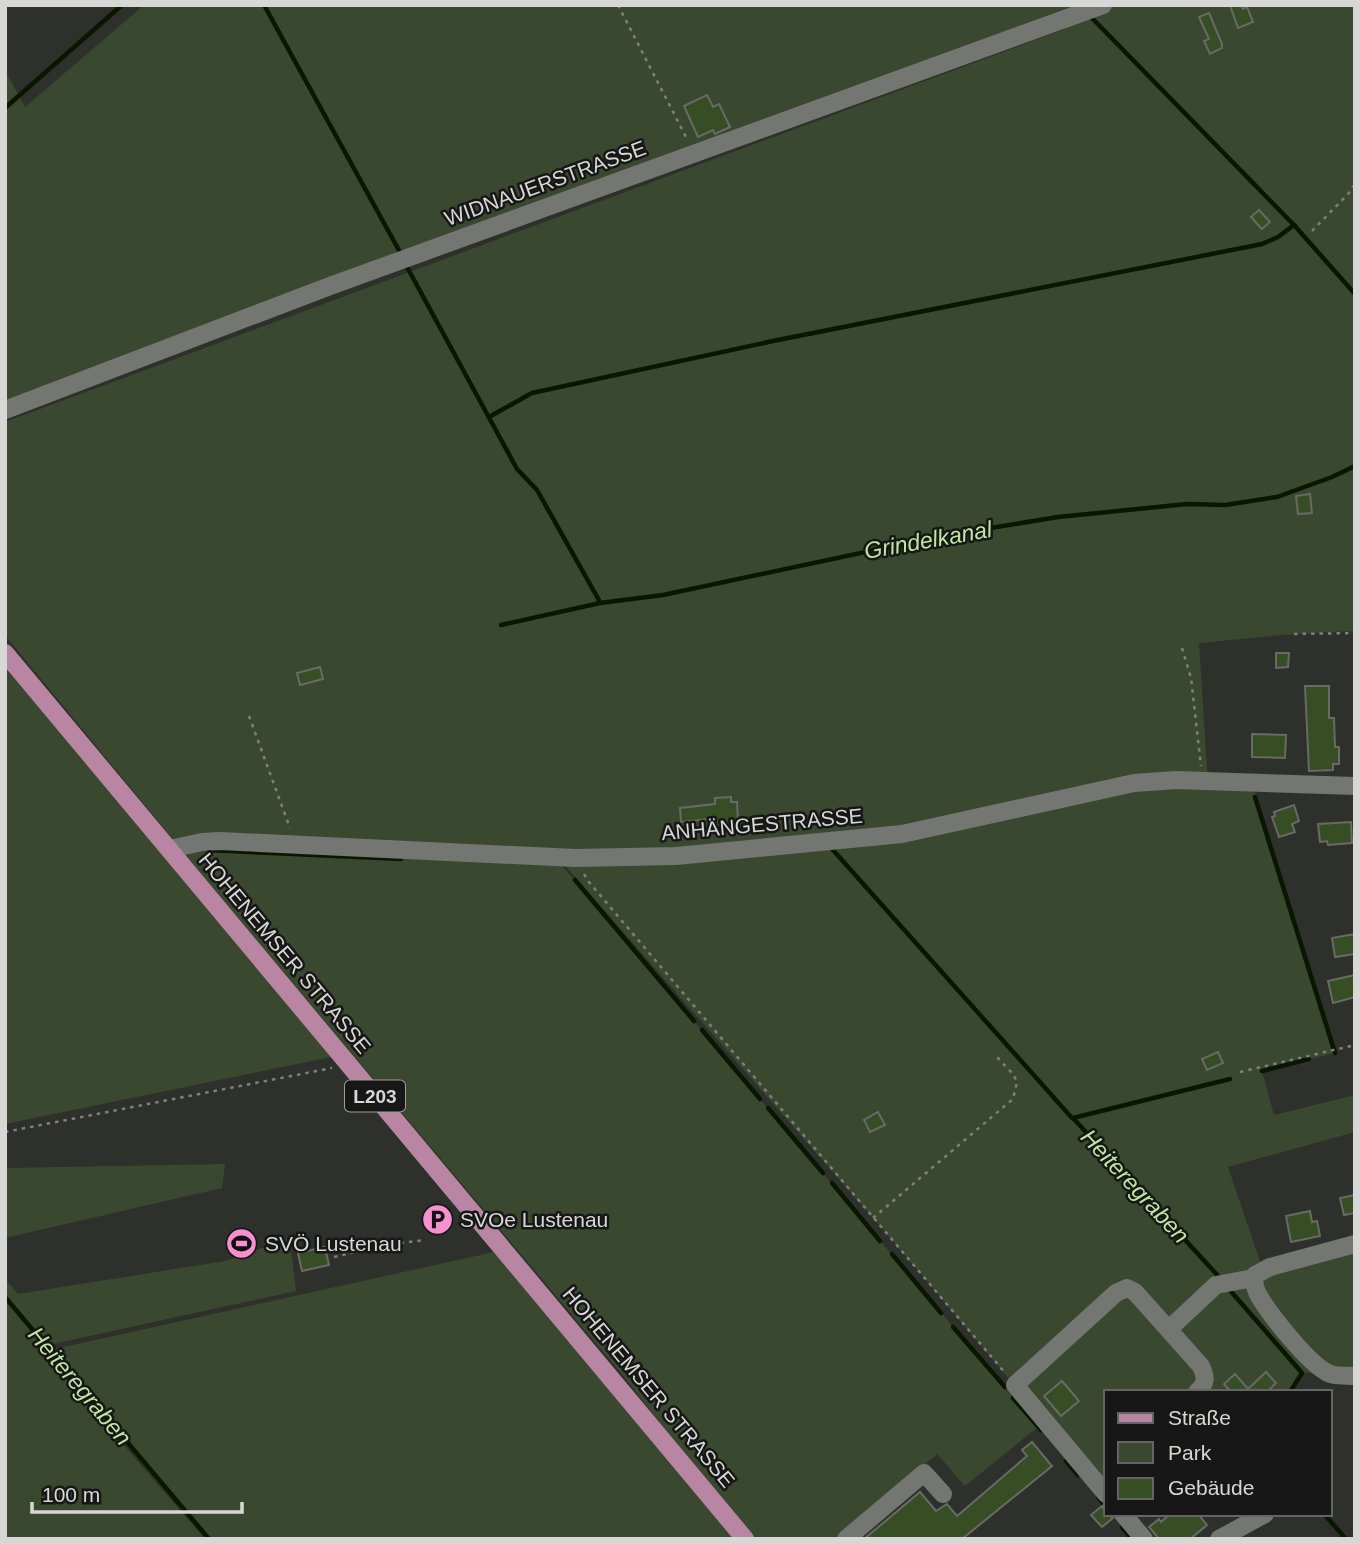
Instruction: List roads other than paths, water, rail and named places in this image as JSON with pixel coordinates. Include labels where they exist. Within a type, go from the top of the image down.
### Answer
[{"type":"main road","name":"HOHENEMSER STRASSE","points":[[5,653],[745,1539]]},
{"type":"street","name":"WIDNAUERSTRASSE","points":[[5,410],[330,286],[1103,5]]},
{"type":"street","name":"ANHÄNGESTRASSE","points":[[170,849],[220,841],[575,858],[676,856],[902,834],[1124,785],[1203,780],[1355,786]]},
{"type":"street","points":[[1355,1244],[1270,1266],[1255,1275],[1253,1282],[1258,1295],[1290,1337],[1321,1368],[1330,1375],[1355,1376]]},
{"type":"street","points":[[1169,1329],[1216,1285],[1254,1278]]},
{"type":"street","points":[[1103,1483],[1015,1385],[1116,1293],[1127,1288],[1135,1292],[1201,1366],[1205,1377],[1204,1386],[1199,1390]]},
{"type":"street","points":[[846,1539],[924,1473],[943,1494]]},
{"type":"street","points":[[1125,1516],[1144,1539]]},
{"type":"street","points":[[1219,1539],[1261,1516]]},
{"type":"waterway","points":[[5,108],[122,5]]},
{"type":"waterway","points":[[264,5],[401,254]]},
{"type":"waterway","points":[[1090,16],[1294,225],[1355,294]]},
{"type":"waterway","points":[[489,417],[532,393],[773,341],[1262,244],[1278,237],[1294,225]]},
{"type":"waterway","points":[[407,267],[517,469],[537,490],[600,602]]},
{"type":"waterway","name":"Grindelkanal","points":[[501,625],[600,603],[663,595],[936,537],[1058,517],[1187,504],[1225,505],[1277,497],[1355,466]]},
{"type":"waterway","points":[[1255,797],[1335,1053]]},
{"type":"waterway","points":[[208,850],[401,859]]},
{"type":"waterway","points":[[833,850],[1072,1118]]},
{"type":"waterway","points":[[575,880],[694,1021]]},
{"type":"waterway","points":[[702,1030],[760,1099]]},
{"type":"waterway","points":[[1262,1071],[1309,1059]]},
{"type":"waterway","name":"Heiteregraben","points":[[1221,1279],[1073,1118],[1230,1079]]},
{"type":"waterway","points":[[768,1108],[823,1173]]},
{"type":"waterway","points":[[832,1183],[880,1241]]},
{"type":"waterway","points":[[892,1254],[941,1313]]},
{"type":"waterway","name":"Heiteregraben","points":[[1228,1288],[1302,1373],[1291,1390]]},
{"type":"waterway","name":"Heiteregraben","points":[[5,1297],[209,1539]]},
{"type":"waterway","points":[[953,1327],[1005,1387]]},
{"type":"waterway","points":[[1013,1398],[1041,1430]]},
{"type":"waterway","points":[[1066,1461],[1078,1475]]},
{"type":"waterway","points":[[1098,1497],[1104,1504]]},
{"type":"waterway","name":"Heiteregraben","points":[[1326,1516],[1346,1539]]},
{"type":"waterway","points":[[1122,1527],[1132,1539]]},
{"type":"place","name":"SVOe Lustenau","points":[[437,1219]]},
{"type":"place","name":"SVÖ Lustenau","points":[[242,1243]]}]
